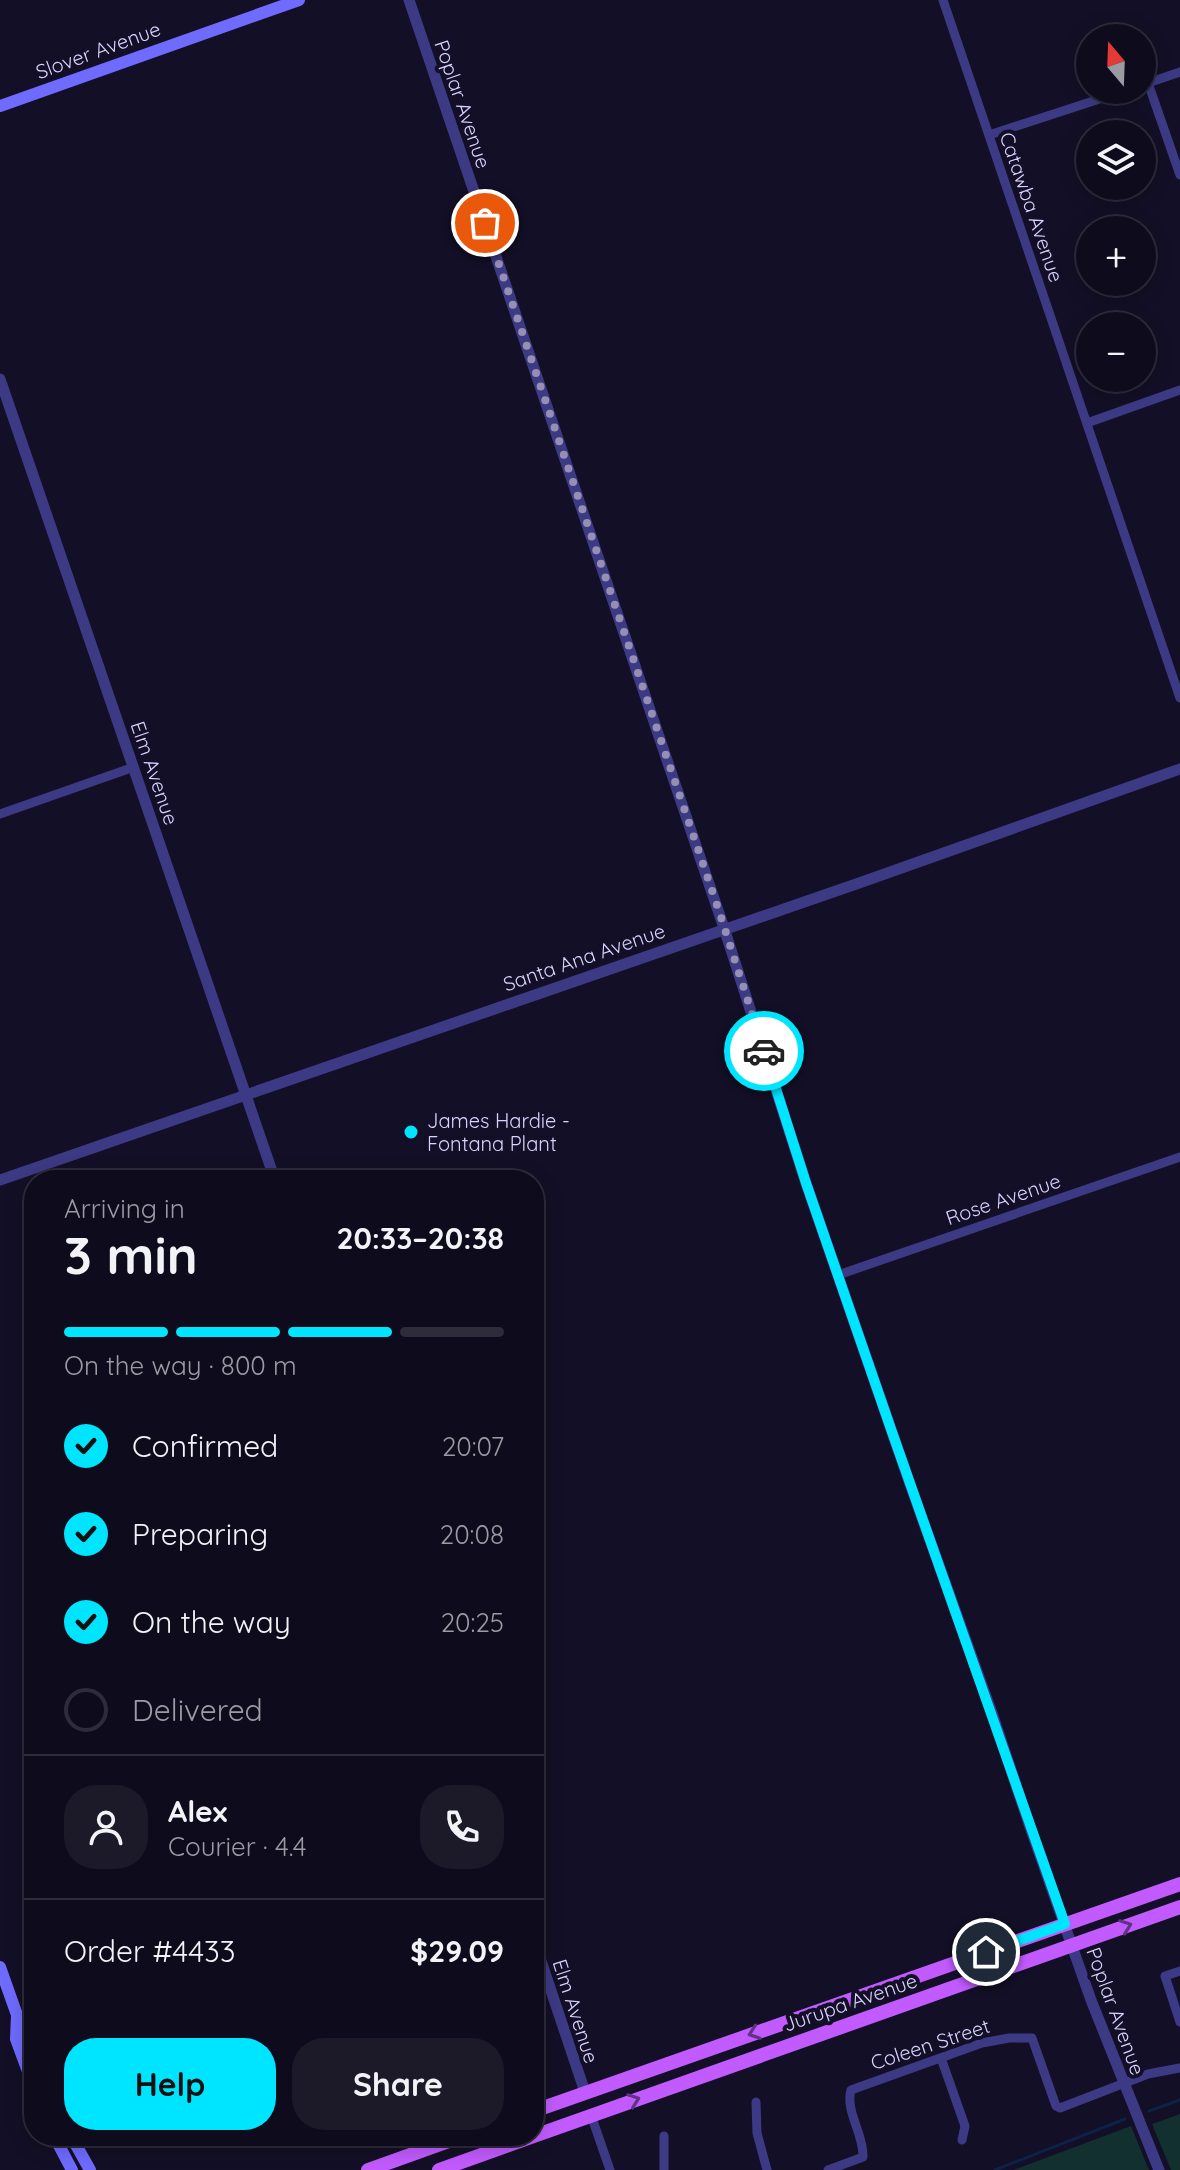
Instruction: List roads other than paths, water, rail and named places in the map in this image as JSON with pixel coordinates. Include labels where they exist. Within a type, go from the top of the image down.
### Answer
[{"type":"main road","name":"Slover Avenue","points":[[0,106],[299,0]]},
{"type":"main road","name":"Jurupa Avenue","points":[[544,2107],[1180,1884]]},
{"type":"main road","name":"Jurupa Avenue","points":[[544,2132],[1180,1907]]},
{"type":"main road","points":[[0,1967],[17,2015],[24,2023]]},
{"type":"main road","points":[[17,2015],[16,2039],[24,2061]]},
{"type":"main road","points":[[59,2146],[72,2170]]},
{"type":"main road","points":[[77,2146],[90,2170]]},
{"type":"main road","points":[[368,2170],[435,2146]]},
{"type":"main road","name":"Jurupa Avenue","points":[[439,2170],[506,2146]]},
{"type":"street","name":"Poplar Avenue","points":[[409,0],[724,928],[838,1275],[1096,2013],[1159,2170]]},
{"type":"street","name":"Catawba Avenue","points":[[943,0],[1180,698]]},
{"type":"street","points":[[1156,80],[1180,72]]},
{"type":"street","points":[[989,135],[1084,104]]},
{"type":"street","points":[[1153,104],[1180,175]]},
{"type":"street","name":"Elm Avenue","points":[[0,379],[272,1170]]},
{"type":"street","points":[[1087,423],[1180,390]]},
{"type":"street","points":[[0,814],[134,767]]},
{"type":"street","name":"Santa Ana Avenue","points":[[29,1170],[1180,769]]},
{"type":"street","name":"Rose Avenue","points":[[838,1275],[1180,1157]]},
{"type":"street","name":"Santa Ana Avenue","points":[[0,1180],[24,1172]]},
{"type":"street","name":"Elm Avenue","points":[[544,1970],[585,2092]]},
{"type":"street","points":[[1180,1971],[1165,1976],[1180,2022]]},
{"type":"street","name":"Coleen Street","points":[[828,2170],[863,2157],[864,2148],[849,2101],[851,2090],[991,2041],[1032,2038],[1056,2106],[1064,2108],[1124,2084]]},
{"type":"street","points":[[941,2058],[965,2126],[962,2140]]},
{"type":"street","points":[[1124,2084],[1148,2074],[1180,2068]]},
{"type":"street","points":[[756,2102],[757,2133],[767,2170]]},
{"type":"street","points":[[591,2115],[610,2170]]},
{"type":"street","points":[[664,2136],[664,2170]]},
{"type":"waterway","points":[[1149,2111],[1180,2100]]},
{"type":"waterway","points":[[995,2170],[1125,2119]]},
{"type":"place","name":"James Hardie - Fontana Plant","points":[[411,1132]]}]
